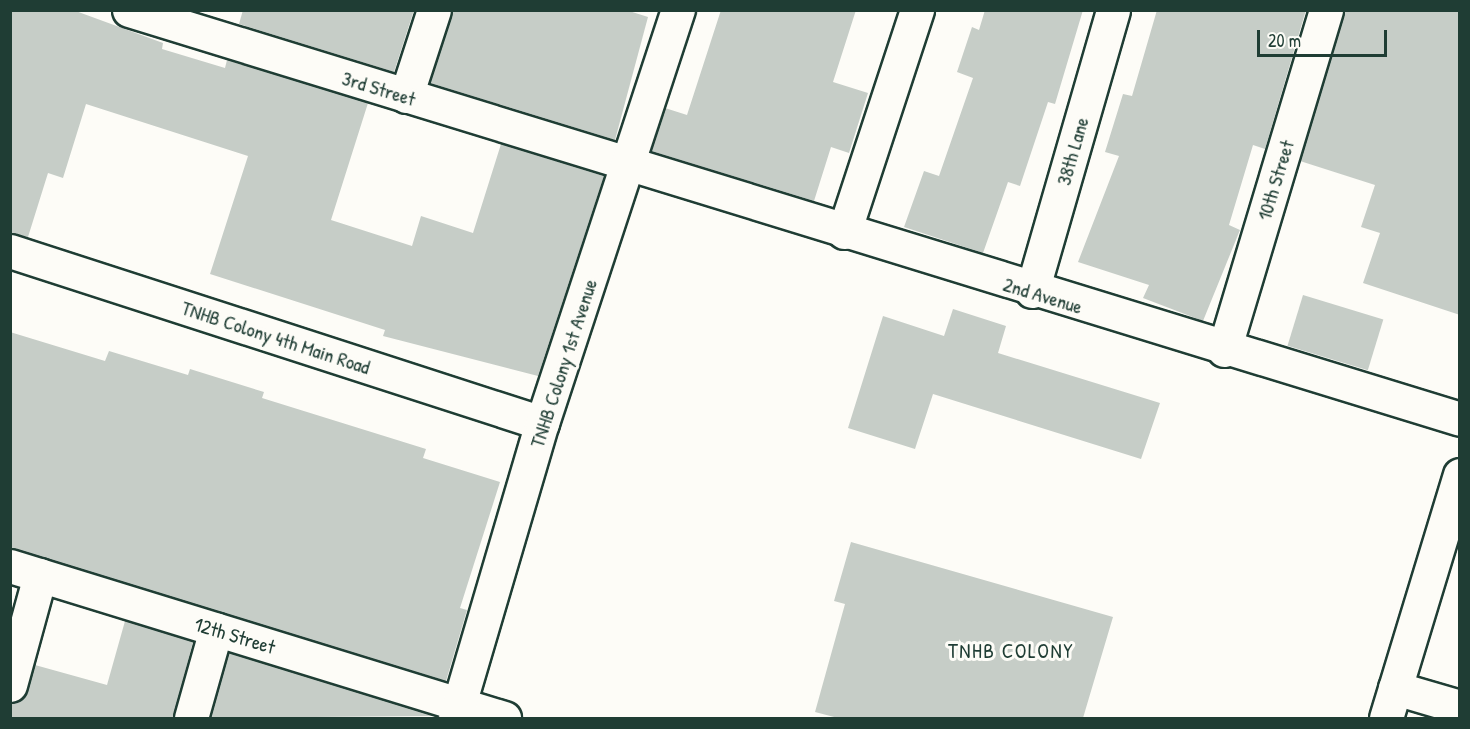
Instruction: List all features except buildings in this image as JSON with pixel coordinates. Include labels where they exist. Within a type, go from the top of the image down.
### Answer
[{"type":"street","name":"3rd Street","points":[[129,10],[627,167]]},
{"type":"street","points":[[406,96],[434,10]]},
{"type":"street","name":"TNHB Colony 1st Avenue","points":[[457,712],[542,423],[678,10]]},
{"type":"street","points":[[844,232],[917,10]]},
{"type":"street","name":"38th Lane","points":[[1032,291],[1113,10]]},
{"type":"street","name":"10th Street","points":[[1224,350],[1326,10]]},
{"type":"street","name":"2nd Avenue","points":[[627,167],[1224,350],[1460,419]]},
{"type":"street","name":"TNHB Colony 4th Main Road","points":[[10,251],[542,423]]},
{"type":"street","points":[[1460,475],[1391,703],[1460,707]]},
{"type":"street","points":[[10,685],[25,570]]},
{"type":"street","name":"12th Street","points":[[25,570],[216,630],[457,712],[504,718]]},
{"type":"street","points":[[191,718],[216,630]]},
{"type":"district","name":"TNHB COLONY","points":[[1011,651]]}]
